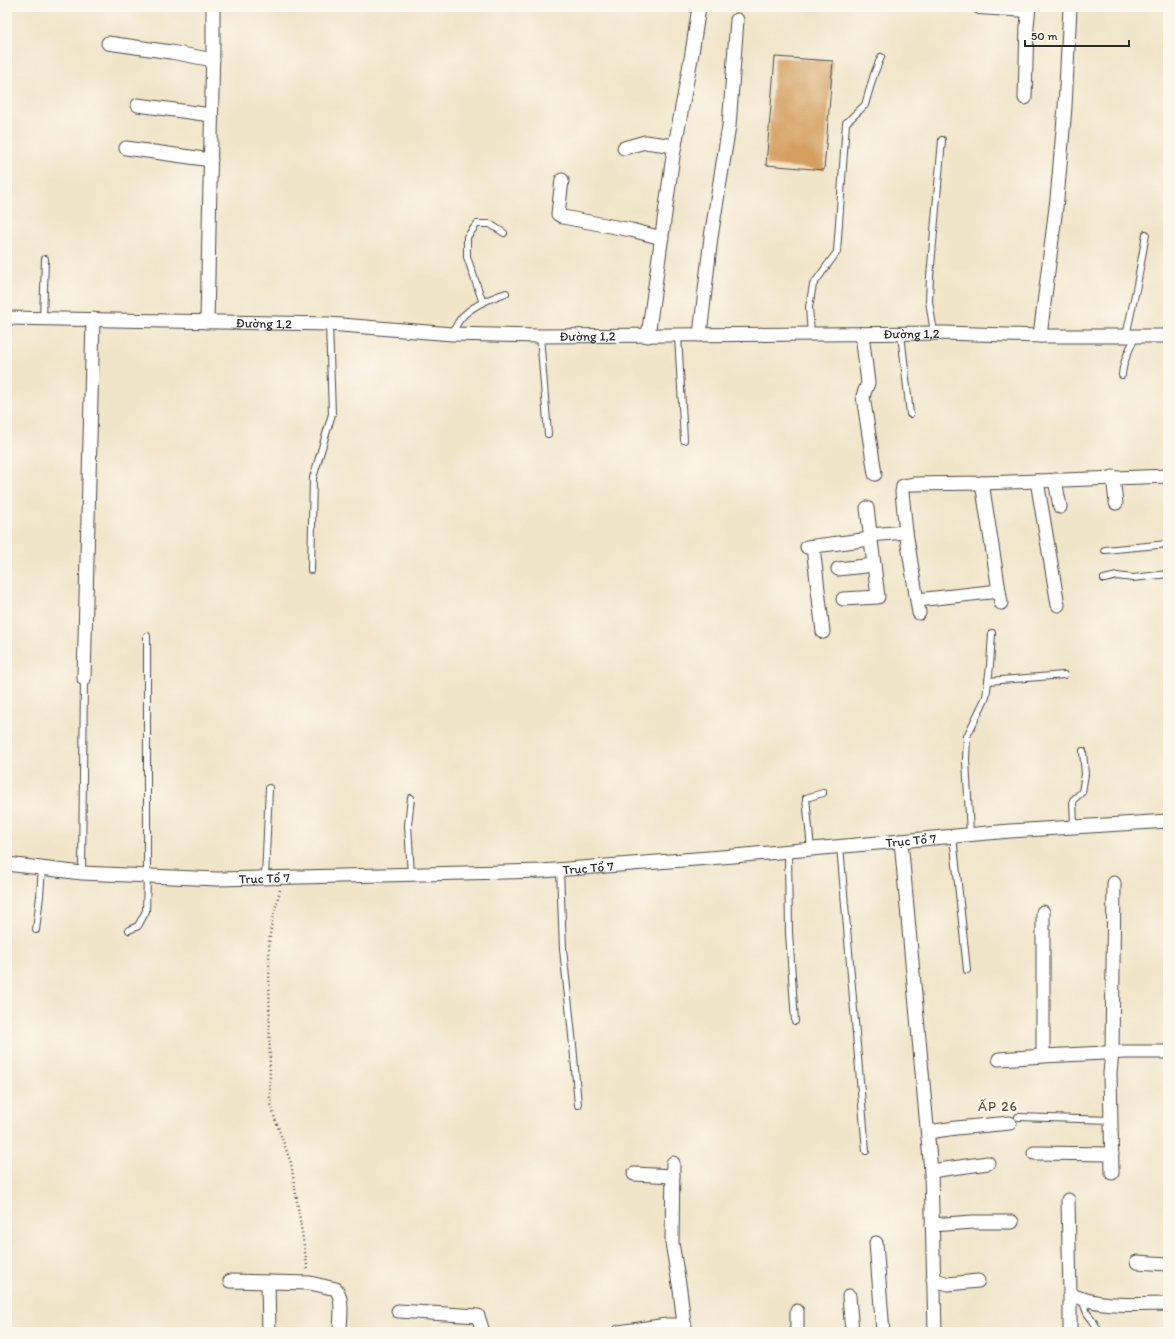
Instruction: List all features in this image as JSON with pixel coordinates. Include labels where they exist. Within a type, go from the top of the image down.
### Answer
[{"type":"street","points":[[207,322],[213,7]]},
{"type":"street","points":[[648,336],[675,146],[699,7]]},
{"type":"street","points":[[1040,336],[1057,199],[1065,107],[1070,7]]},
{"type":"street","points":[[1025,98],[1029,10]]},
{"type":"street","points":[[700,335],[711,237],[729,126],[737,20]]},
{"type":"street","points":[[108,43],[213,60]]},
{"type":"street","points":[[138,105],[211,115]]},
{"type":"street","points":[[624,148],[645,142],[675,146]]},
{"type":"street","points":[[126,148],[211,160]]},
{"type":"street","points":[[562,180],[558,214],[562,218],[631,230],[662,238]]},
{"type":"street","name":"Đường 1,2","points":[[7,318],[329,324],[452,334],[540,336],[934,333],[1040,336],[1168,336]]},
{"type":"street","points":[[84,679],[93,320]]},
{"type":"street","points":[[862,334],[868,383],[863,396],[874,474]]},
{"type":"street","points":[[982,483],[1000,597],[918,606],[906,532],[902,492],[903,486],[913,484],[1168,476]]},
{"type":"street","points":[[1113,477],[1116,503]]},
{"type":"street","points":[[1055,480],[1060,507]]},
{"type":"street","points":[[1037,481],[1058,604]]},
{"type":"street","points":[[843,599],[878,596],[867,508]]},
{"type":"street","points":[[823,632],[810,547],[906,532]]},
{"type":"street","points":[[838,569],[874,565]]},
{"type":"street","name":"Trục Tổ 7","points":[[7,864],[82,873],[217,879],[560,870],[970,834],[1168,820]]},
{"type":"street","points":[[901,840],[931,1171],[935,1332]]},
{"type":"street","points":[[1112,1173],[1110,1073],[1112,1053],[1114,883]]},
{"type":"street","points":[[1043,912],[1043,1056]]},
{"type":"street","points":[[998,1060],[1125,1052],[1168,1052]]},
{"type":"street","points":[[928,1132],[1014,1120]]},
{"type":"street","points":[[1034,1153],[1112,1154]]},
{"type":"street","points":[[619,1332],[667,1325],[685,1328],[672,1243],[673,1163]]},
{"type":"street","points":[[931,1171],[988,1163]]},
{"type":"street","points":[[634,1174],[673,1176]]},
{"type":"street","points":[[1068,1200],[1070,1332]]},
{"type":"street","points":[[932,1225],[973,1222],[1012,1222]]},
{"type":"street","points":[[876,1243],[883,1332]]},
{"type":"street","points":[[1137,1262],[1168,1264]]},
{"type":"street","points":[[933,1279],[948,1284],[978,1281]]},
{"type":"street","points":[[230,1282],[310,1283],[332,1287],[339,1293],[340,1332]]},
{"type":"street","points":[[268,1282],[269,1332]]},
{"type":"street","points":[[1070,1294],[1082,1300],[1111,1303],[1168,1304]]},
{"type":"street","points":[[849,1296],[852,1332]]},
{"type":"street","points":[[398,1311],[478,1316],[483,1332]]},
{"type":"street","points":[[796,1311],[797,1332]]},
{"type":"lane","points":[[972,7],[979,11],[1029,10]]},
{"type":"lane","points":[[811,334],[809,307],[813,285],[837,252],[838,216],[846,123],[865,105],[880,57]]},
{"type":"lane","points":[[934,333],[929,301],[929,289],[942,140]]},
{"type":"lane","points":[[483,303],[467,257],[467,237],[477,224],[490,224],[504,233]]},
{"type":"lane","points":[[1122,375],[1122,368],[1131,336],[1137,285],[1146,234]]},
{"type":"lane","points":[[43,319],[45,259]]},
{"type":"lane","points":[[452,334],[461,318],[474,307],[506,293]]},
{"type":"lane","points":[[311,570],[313,478],[332,414],[329,324]]},
{"type":"lane","points":[[901,334],[910,414]]},
{"type":"lane","points":[[540,336],[548,434]]},
{"type":"lane","points":[[678,336],[684,440]]},
{"type":"lane","points":[[1105,550],[1168,544]]},
{"type":"lane","points":[[1104,579],[1117,576],[1133,578],[1168,574]]},
{"type":"lane","points":[[970,834],[966,760],[967,736],[986,697],[992,633]]},
{"type":"lane","points":[[129,930],[138,926],[146,911],[148,876],[146,636]]},
{"type":"lane","points":[[988,681],[1064,676]]},
{"type":"lane","points":[[82,873],[84,679]]},
{"type":"lane","points":[[1074,826],[1073,800],[1082,792],[1085,774],[1083,751]]},
{"type":"lane","points":[[265,878],[269,788]]},
{"type":"lane","points":[[811,849],[806,798],[823,793]]},
{"type":"lane","points":[[411,798],[408,825],[411,875]]},
{"type":"lane","points":[[953,836],[968,970]]},
{"type":"lane","points":[[840,846],[866,1151]]},
{"type":"lane","points":[[788,851],[789,933],[795,1021]]},
{"type":"lane","points":[[36,930],[42,868]]},
{"type":"lane","points":[[560,870],[563,949],[578,1105]]},
{"type":"lane","points":[[1014,1120],[1111,1120]]},
{"type":"lane","points":[[1082,1300],[1087,1313],[1097,1328]]},
{"type":"path","points":[[284,878],[272,921],[269,942],[270,1100],[290,1163],[310,1283]]},
{"type":"building","points":[[775,57],[833,61],[824,170],[766,165]]},
{"type":"district","name":"ẤP 26","points":[[998,1106]]}]
